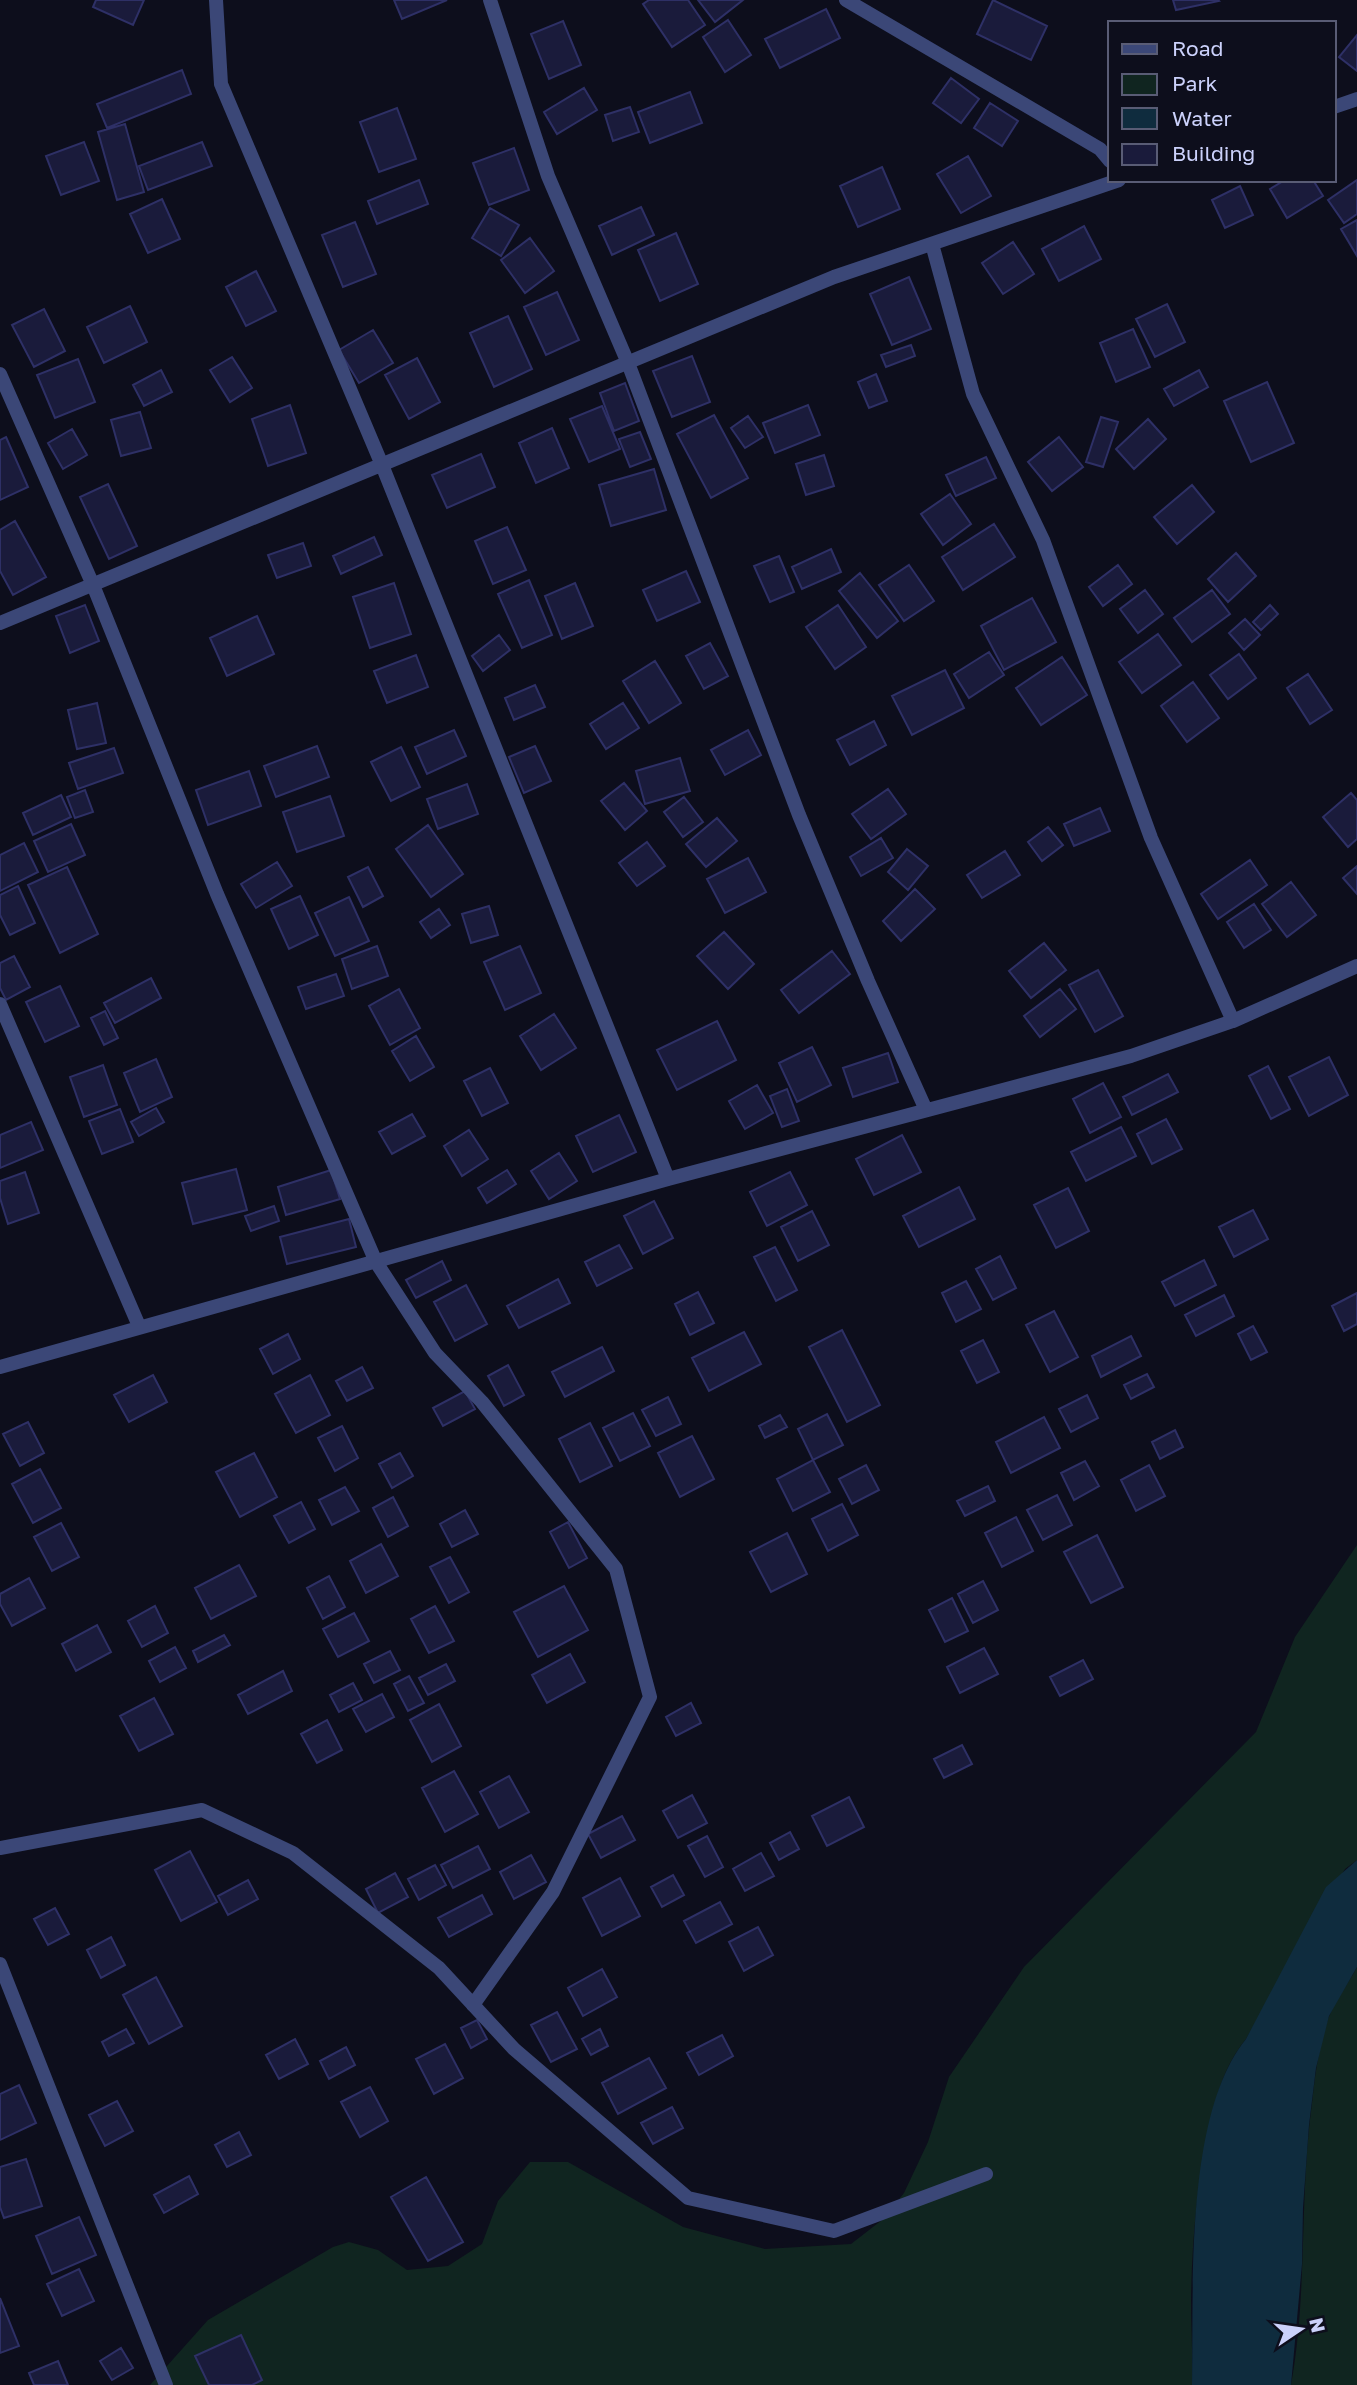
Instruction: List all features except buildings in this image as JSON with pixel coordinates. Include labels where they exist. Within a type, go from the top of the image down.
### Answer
[{"type":"street","points":[[216,0],[221,85],[382,465],[668,1179]]},
{"type":"street","points":[[490,0],[548,176],[628,363],[799,815],[868,981],[926,1110]]},
{"type":"street","points":[[846,0],[1100,149],[1108,159]]},
{"type":"street","points":[[1336,106],[1357,99]]},
{"type":"street","points":[[0,624],[834,277],[1113,182]]},
{"type":"street","points":[[932,244],[973,394],[1043,540],[1151,838],[1233,1021]]},
{"type":"street","points":[[0,374],[93,585],[217,894],[376,1262],[435,1353],[482,1402],[616,1569],[650,1697],[553,1892],[473,2004]]},
{"type":"street","points":[[0,1367],[668,1179],[1131,1055],[1233,1021],[1357,966]]},
{"type":"street","points":[[0,1004],[139,1326]]},
{"type":"street","points":[[0,1848],[201,1810],[293,1853],[439,1968],[514,2049],[688,2198],[834,2231],[986,2174]]},
{"type":"street","points":[[0,1964],[166,2385]]},
{"type":"green space","points":[[1357,1545],[1357,1860],[1345,1869],[1232,2059],[1218,2092],[1201,2169],[1196,2213],[1191,2299],[1192,2385],[150,2385],[208,2320],[333,2247],[349,2242],[378,2250],[407,2270],[448,2266],[482,2244],[498,2201],[530,2162],[568,2162],[683,2227],[765,2249],[851,2244],[882,2220],[904,2193],[928,2142],[949,2077],[1024,1967],[1256,1732],[1295,1637]]},
{"type":"green space","points":[[1357,1967],[1357,2385],[1291,2385],[1300,2315],[1308,2138],[1316,2071],[1328,2019]]},
{"type":"water","points":[[1357,1860],[1357,1967],[1329,2016],[1316,2068],[1309,2125],[1302,2264],[1291,2385],[1192,2385],[1196,2205],[1202,2157],[1212,2112],[1226,2072],[1326,1887]]}]
